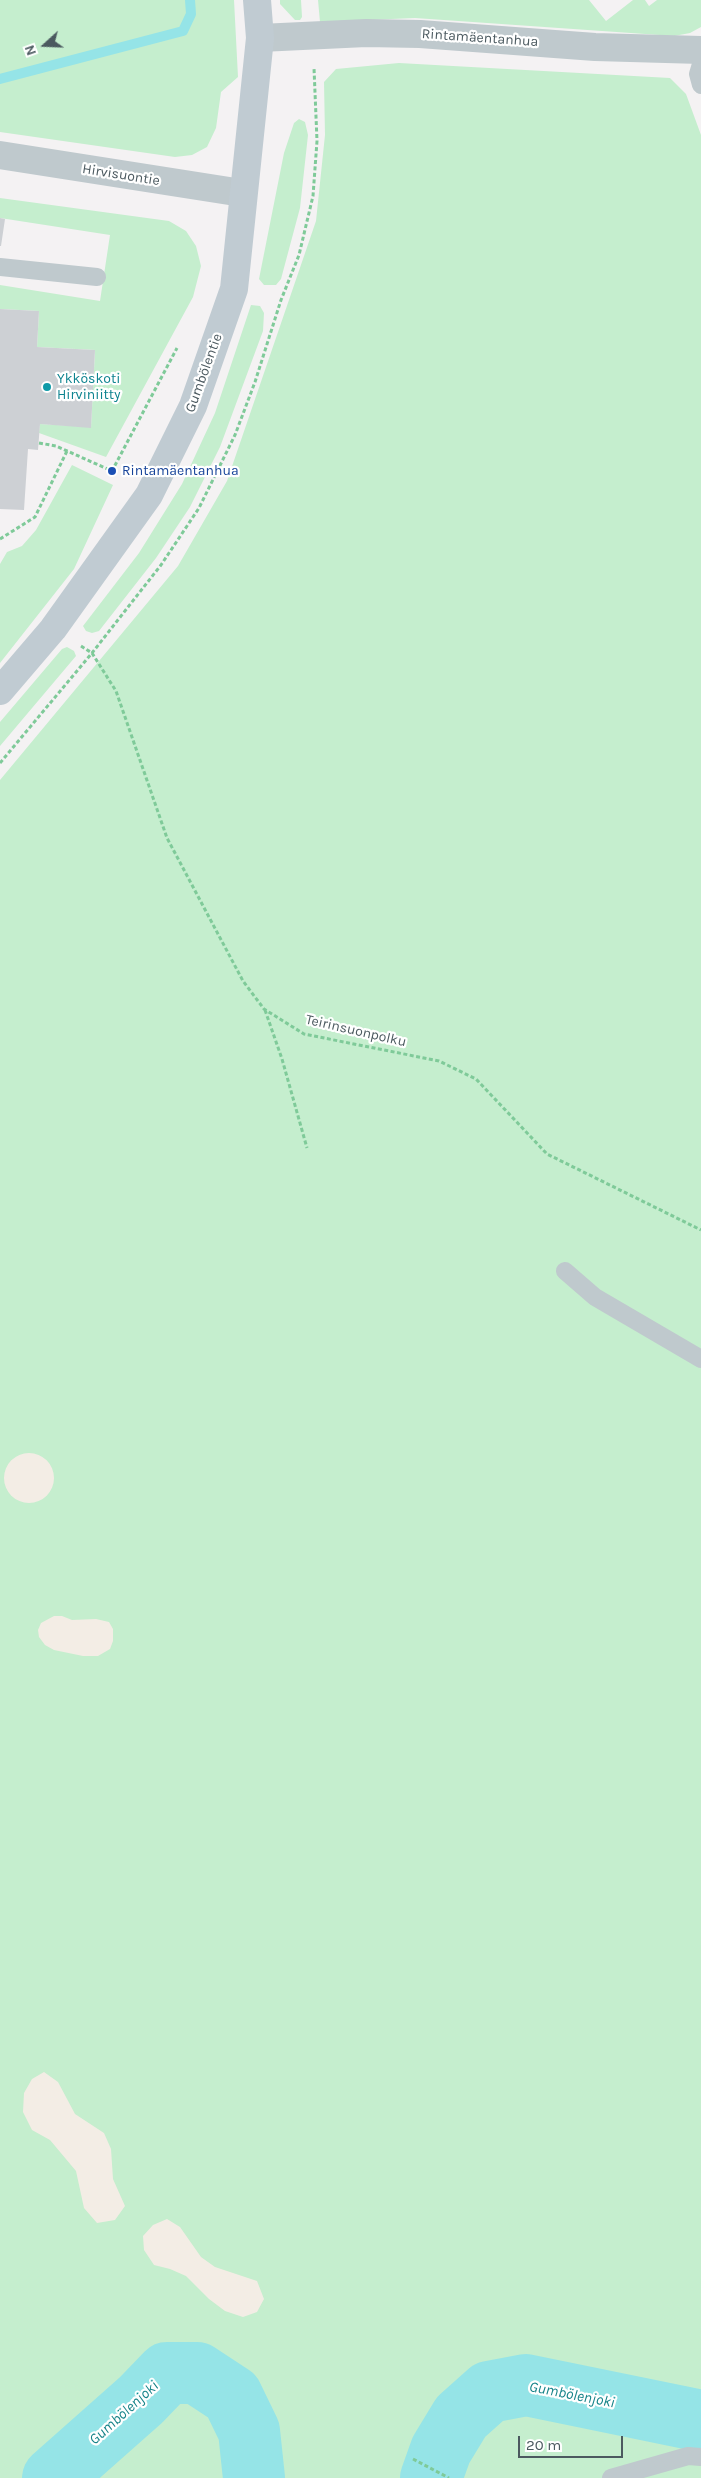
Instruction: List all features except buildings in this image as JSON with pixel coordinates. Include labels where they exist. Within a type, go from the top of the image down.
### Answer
[{"type":"main road","name":"Gumbölentie","points":[[0,691],[53,628],[143,502],[193,406],[234,289],[242,193],[260,38],[257,0]]},
{"type":"street","name":"Rintamäentanhua","points":[[260,38],[366,33],[420,34],[595,47],[701,50]]},
{"type":"street","name":"Hirvisuontie","points":[[0,155],[242,193]]},
{"type":"lane","points":[[701,64],[698,74],[701,85]]},
{"type":"lane","points":[[0,267],[97,277]]},
{"type":"lane","points":[[565,1271],[595,1298],[701,1359]]},
{"type":"lane","points":[[611,2478],[688,2456],[701,2457]]},
{"type":"path","points":[[39,443],[67,451],[112,471],[178,345]]},
{"type":"path","points":[[0,540],[35,517],[67,451]]},
{"type":"path","name":"Teirinsuonpolku","points":[[0,763],[92,653],[116,691],[167,838],[243,981],[264,1009],[304,1034],[439,1061],[476,1079],[547,1154],[701,1230]]},
{"type":"path","points":[[264,1009],[282,1059],[308,1148]]},
{"type":"path","points":[[413,2459],[449,2478]]},
{"type":"green space","points":[[0,0],[234,0],[238,77],[221,92],[216,128],[207,147],[192,155],[175,157],[0,132]]},
{"type":"green space","points":[[280,0],[301,0],[302,17],[300,20],[295,20],[280,4]]},
{"type":"green space","points":[[318,0],[589,0],[606,21],[633,0],[645,0],[649,6],[657,0],[701,0],[701,27],[690,33],[674,36],[415,18],[320,22]]},
{"type":"green space","points":[[399,63],[670,78],[686,94],[701,135],[701,2478],[0,2478],[0,780],[178,566],[227,481],[316,221],[325,135],[324,82],[336,69]]},
{"type":"green space","points":[[299,119],[305,122],[308,135],[300,208],[281,279],[276,285],[264,285],[259,279],[284,153],[294,123]]},
{"type":"green space","points":[[0,198],[169,221],[186,231],[196,246],[201,266],[193,297],[106,457],[39,433],[40,424],[91,427],[95,350],[37,347],[39,311],[0,309],[0,285],[100,301],[110,235],[0,218]]},
{"type":"green space","points":[[251,305],[260,306],[264,313],[263,331],[220,447],[190,507],[156,558],[99,631],[92,633],[86,631],[83,626],[139,553],[182,484],[215,413]]},
{"type":"green space","points":[[72,465],[113,485],[74,569],[0,663],[0,564],[7,552],[22,546],[36,530]]},
{"type":"green space","points":[[67,647],[74,651],[76,656],[0,746],[0,722],[62,649]]},
{"type":"sand","points":[[29,1453],[38,1455],[49,1464],[54,1478],[52,1487],[43,1498],[29,1503],[20,1501],[9,1492],[4,1478],[6,1469],[15,1458]]},
{"type":"sand","points":[[54,1616],[62,1616],[72,1620],[96,1619],[109,1622],[113,1629],[113,1641],[110,1649],[98,1656],[83,1656],[54,1650],[45,1645],[39,1637],[38,1630],[41,1623]]},
{"type":"sand","points":[[44,2072],[58,2082],[75,2114],[104,2133],[111,2149],[113,2179],[125,2206],[115,2220],[97,2223],[84,2208],[76,2171],[50,2140],[32,2130],[23,2112],[24,2093],[32,2079]]},
{"type":"sand","points":[[167,2219],[180,2227],[201,2257],[215,2267],[257,2281],[264,2299],[257,2312],[243,2317],[225,2311],[209,2299],[186,2276],[154,2265],[144,2250],[143,2236],[153,2225]]},
{"type":"waterway","points":[[0,79],[183,31],[191,14],[190,0]]},
{"type":"waterway","name":"Gumbölenjoki","points":[[53,2478],[141,2400],[167,2373],[197,2373],[232,2396],[249,2431],[254,2478]]},
{"type":"waterway","name":"Gumbölenjoki","points":[[431,2478],[441,2450],[461,2417],[489,2392],[526,2385],[701,2421]]},
{"type":"place","name":"Ykköskoti Hirviniitty","points":[[47,387]]},
{"type":"place","name":"Rintamäentanhua","points":[[112,471]]}]
